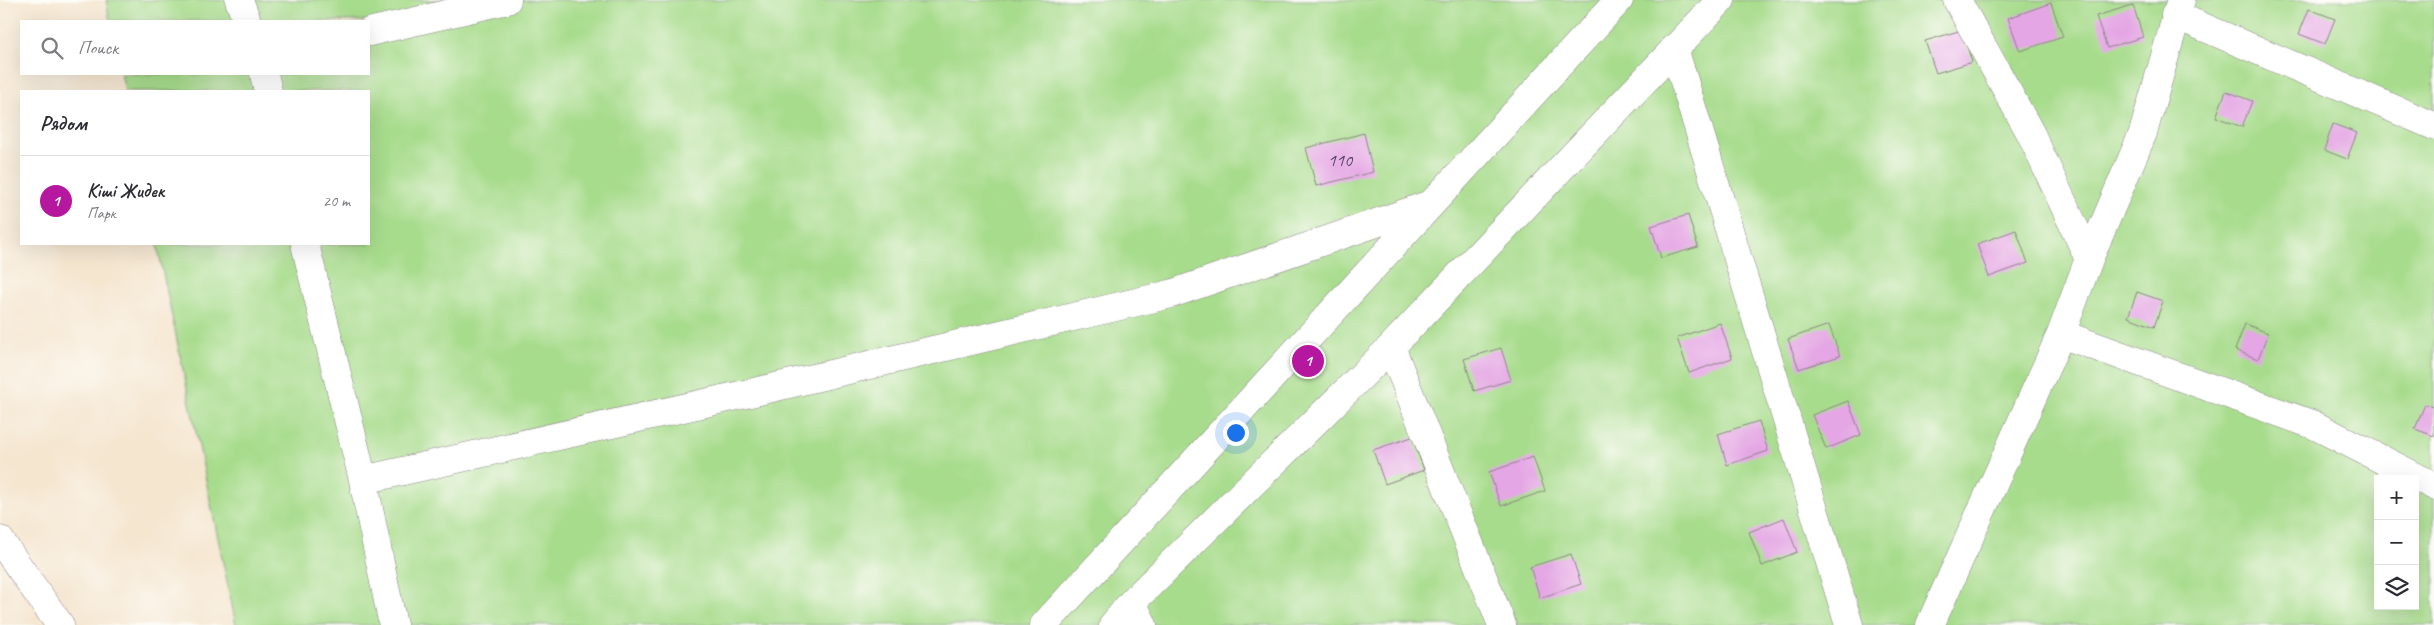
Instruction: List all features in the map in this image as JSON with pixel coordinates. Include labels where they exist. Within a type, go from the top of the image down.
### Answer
[{"type":"street","points":[[239,0],[247,20]]},
{"type":"street","points":[[370,32],[507,0]]},
{"type":"street","points":[[1044,625],[1619,0]]},
{"type":"street","points":[[1113,625],[1138,613],[1721,0]]},
{"type":"street","points":[[1958,0],[2030,134],[2089,259]]},
{"type":"street","points":[[1930,625],[2061,334],[2089,259],[2143,133],[2178,7],[2434,126]]},
{"type":"street","points":[[1674,48],[1848,625]]},
{"type":"street","points":[[264,75],[268,90]]},
{"type":"street","points":[[363,480],[753,392],[1171,294],[1431,204]]},
{"type":"street","points":[[306,245],[363,480],[393,625]]},
{"type":"street","points":[[2061,334],[2314,425],[2434,486]]},
{"type":"street","points":[[1391,347],[1502,625]]},
{"type":"street","points":[[0,540],[60,625]]},
{"type":"green space","points":[[106,0],[2434,0],[2434,625],[236,625],[157,245],[370,245],[370,90],[125,90],[121,75],[370,75],[370,20],[110,20]]},
{"type":"building","points":[[2051,3],[2063,37],[2020,51],[2008,18]]},
{"type":"building","points":[[2133,5],[2143,37],[2107,48],[2096,16]]},
{"type":"building","points":[[2309,9],[2335,19],[2325,44],[2299,34]]},
{"type":"building","points":[[1962,30],[1972,62],[1936,73],[1925,41]]},
{"type":"building","points":[[2226,91],[2252,101],[2242,127],[2216,117]]},
{"type":"building","points":[[2333,124],[2357,133],[2347,159],[2324,150]]},
{"type":"building","points":[[1364,133],[1373,172],[1316,186],[1306,148]]},
{"type":"building","points":[[1688,215],[1698,247],[1661,258],[1651,226]]},
{"type":"building","points":[[2016,230],[2028,263],[1989,277],[1977,244]]},
{"type":"building","points":[[2137,292],[2163,301],[2154,327],[2128,317]]},
{"type":"building","points":[[1720,323],[1732,358],[1689,373],[1677,338]]},
{"type":"building","points":[[2245,324],[2268,333],[2258,359],[2235,350]]},
{"type":"building","points":[[1829,325],[1840,356],[1799,369],[1788,339]]},
{"type":"building","points":[[1501,348],[1511,380],[1474,391],[1464,359]]},
{"type":"building","points":[[1848,401],[1861,435],[1826,449],[1812,415]]},
{"type":"building","points":[[2425,404],[2434,407],[2434,436],[2415,429]]},
{"type":"building","points":[[1759,421],[1768,451],[1727,465],[1718,434]]},
{"type":"building","points":[[1412,437],[1424,470],[1385,484],[1373,450]]},
{"type":"building","points":[[1533,457],[1545,491],[1501,506],[1489,472]]},
{"type":"building","points":[[1784,518],[1797,552],[1762,566],[1749,532]]},
{"type":"building","points":[[1571,554],[1581,584],[1540,598],[1530,567]]},
{"type":"place","name":"Кіші Жидек","points":[[1308,361]]}]
